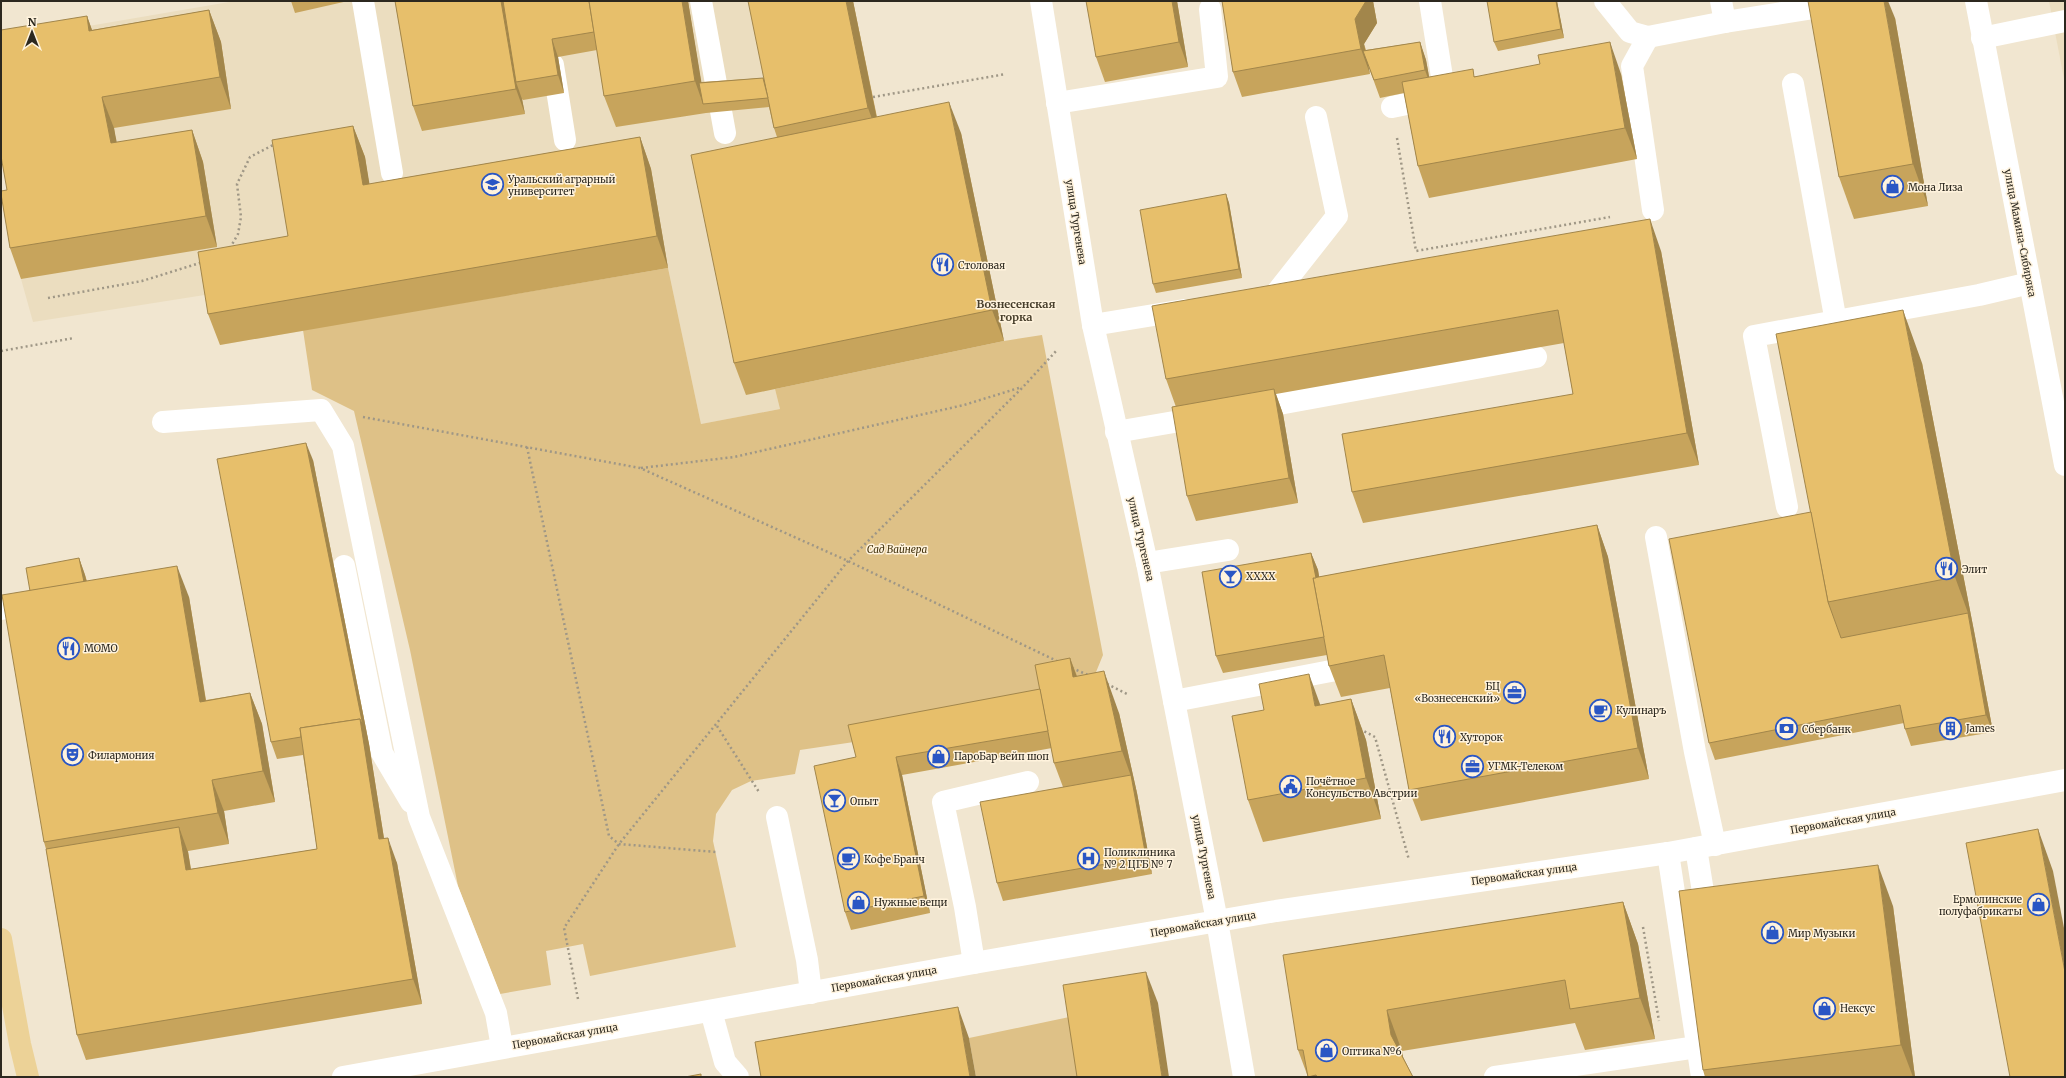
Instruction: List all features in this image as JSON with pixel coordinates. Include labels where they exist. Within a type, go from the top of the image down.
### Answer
[{"type":"main road","points":[[1,939],[20,1044],[28,1077]]},
{"type":"street","points":[[363,1],[392,173]]},
{"type":"street","points":[[701,1],[724,133]]},
{"type":"street","name":"улица Тургенева","points":[[1041,1],[1093,325],[1116,432],[1147,563],[1217,921],[1244,1077]]},
{"type":"street","points":[[1430,1],[1445,96]]},
{"type":"street","points":[[1605,1],[1630,32],[1648,37],[1723,11],[1858,1]]},
{"type":"street","name":"улица Мамина-Сибиряка","points":[[1976,1],[2065,465]]},
{"type":"street","points":[[1057,103],[1217,77],[1210,9]]},
{"type":"street","points":[[1982,38],[2065,21]]},
{"type":"street","points":[[1648,37],[1632,66],[1654,210]]},
{"type":"street","points":[[550,47],[565,140]]},
{"type":"street","points":[[1793,84],[1836,322]]},
{"type":"street","points":[[1392,107],[1468,92]]},
{"type":"street","points":[[1244,301],[1274,296],[1337,216],[1316,117]]},
{"type":"street","points":[[1787,506],[1754,336],[1980,295],[2030,283]]},
{"type":"street","points":[[1093,325],[1206,307]]},
{"type":"street","points":[[1116,432],[1536,357]]},
{"type":"street","points":[[163,422],[321,410],[343,446],[419,817]]},
{"type":"street","points":[[1656,537],[1695,752],[1705,846],[1709,930]]},
{"type":"street","points":[[1147,563],[1228,550]]},
{"type":"street","points":[[344,566],[382,753],[419,817],[496,1013],[502,1047]]},
{"type":"street","points":[[1,609],[36,603]]},
{"type":"street","points":[[1174,701],[1217,691],[1336,670]]},
{"type":"street","name":"Первомайская улица","points":[[343,1077],[502,1047],[1284,909],[1668,853],[2065,780]]},
{"type":"street","points":[[974,963],[965,907],[943,802],[1028,782]]},
{"type":"street","points":[[777,817],[807,960],[811,993]]},
{"type":"street","points":[[1668,853],[1702,1077]]},
{"type":"street","points":[[711,1011],[724,1062],[738,1077]]},
{"type":"street","points":[[1496,1077],[1697,1047]]},
{"type":"path","points":[[873,97],[1006,74]]},
{"type":"path","points":[[1392,107],[1416,250],[1610,217]]},
{"type":"path","points":[[230,249],[238,234],[241,217],[237,184],[250,157],[278,142]]},
{"type":"path","points":[[48,298],[142,281],[206,260]]},
{"type":"path","points":[[1,350],[74,338]]},
{"type":"path","points":[[578,999],[564,928],[619,844],[848,561],[1023,387],[1057,350]]},
{"type":"path","points":[[640,468],[734,457],[964,405],[1023,387]]},
{"type":"path","points":[[321,410],[640,468],[848,561],[1063,664]]},
{"type":"path","points":[[527,447],[609,836],[619,844],[716,852]]},
{"type":"path","points":[[1070,667],[1092,677]]},
{"type":"path","points":[[1106,684],[1127,694]]},
{"type":"path","points":[[716,726],[751,781],[777,817]]},
{"type":"path","points":[[1355,727],[1375,737],[1410,860]]},
{"type":"path","points":[[1643,927],[1664,1052]]},
{"type":"shaded area","name":"Уральский аграрный университет","points":[[235,1],[853,1],[883,149],[775,389],[780,409],[701,424],[668,268],[220,345],[211,294],[33,322],[21,279],[12,222],[1,41]]},
{"type":"shaded area","points":[[2049,1],[2065,1],[2065,84]]},
{"type":"green space","name":"Сад Вайнера","points":[[668,268],[701,424],[780,409],[775,389],[1004,341],[1042,335],[1103,655],[1085,699],[854,742],[800,750],[795,774],[751,781],[732,790],[716,814],[713,841],[736,947],[590,976],[583,944],[546,951],[551,985],[500,994],[458,886],[410,650],[354,411],[312,390],[303,330]]},
{"type":"green space","points":[[1074,1016],[1084,1077],[976,1077],[969,1038]]},
{"type":"building","points":[[395,1],[501,1],[516,89],[413,106]]},
{"type":"building","points":[[503,1],[589,1],[594,32],[552,39],[558,75],[516,82]]},
{"type":"building","points":[[589,1],[682,1],[695,81],[604,96]]},
{"type":"building","points":[[748,1],[846,1],[868,108],[774,128]]},
{"type":"building","points":[[1086,1],[1172,1],[1179,42],[1096,57]]},
{"type":"building","points":[[1222,1],[1366,1],[1355,19],[1361,49],[1233,72]]},
{"type":"building","points":[[1487,1],[1556,1],[1561,29],[1494,42]]},
{"type":"building","points":[[1808,1],[1884,1],[1913,164],[1839,177]]},
{"type":"building","points":[[209,10],[220,77],[102,97],[111,143],[192,130],[206,216],[10,248],[1,194],[1,191],[7,190],[1,156],[1,30],[87,16],[89,31]]},
{"type":"building","points":[[1420,42],[1425,70],[1374,80],[1363,51]]},
{"type":"building","points":[[1610,42],[1625,128],[1418,166],[1402,82],[1473,69],[1474,77],[1540,64],[1538,55]]},
{"type":"building","points":[[763,78],[768,98],[703,104],[699,83]]},
{"type":"building","points":[[949,102],[992,310],[734,363],[691,155]]},
{"type":"building","points":[[353,126],[363,185],[640,137],[657,236],[208,314],[198,252],[288,236],[272,140]]},
{"type":"building","points":[[1226,194],[1239,269],[1153,284],[1140,210]]},
{"type":"building","points":[[1650,219],[1687,433],[1352,492],[1342,434],[1573,394],[1558,310],[1166,379],[1152,306]]},
{"type":"building","points":[[1903,310],[1955,577],[1828,602],[1776,334]]},
{"type":"building","points":[[1274,389],[1289,478],[1187,496],[1172,407]]},
{"type":"building","points":[[306,443],[363,726],[360,719],[300,728],[301,737],[271,742],[217,459]]},
{"type":"building","points":[[1811,512],[1828,602],[1841,638],[1968,613],[1986,715],[1905,729],[1900,705],[1709,743],[1669,539]]},
{"type":"building","name":"БЦ «Вознесенский»","points":[[1597,525],[1638,748],[1409,790],[1384,655],[1329,666],[1313,578]]},
{"type":"building","points":[[1311,553],[1316,578],[1313,578],[1324,637],[1216,656],[1202,572]]},
{"type":"building","points":[[79,558],[84,582],[30,591],[26,568]]},
{"type":"building","points":[[177,566],[200,702],[250,693],[263,771],[212,780],[218,813],[44,842],[2,595]]},
{"type":"building","points":[[1070,658],[1073,677],[1104,671],[1122,751],[1054,763],[1035,665]]},
{"type":"building","points":[[1309,674],[1315,706],[1351,699],[1366,778],[1248,800],[1232,716],[1264,710],[1259,684]]},
{"type":"building","points":[[1040,689],[1048,731],[896,757],[924,896],[845,912],[814,766],[856,757],[848,725]]},
{"type":"building","points":[[360,719],[379,839],[388,838],[413,979],[77,1035],[46,849],[179,827],[186,870],[317,849],[300,728]]},
{"type":"building","points":[[1131,775],[1146,857],[997,883],[980,802]]},
{"type":"building","points":[[2038,829],[2065,972],[2065,1077],[2010,1077],[1966,843]]},
{"type":"building","points":[[1878,865],[1901,1045],[1703,1070],[1679,891]]},
{"type":"building","points":[[1623,902],[1640,998],[1570,1009],[1565,980],[1387,1010],[1391,1035],[1413,1077],[1317,1077],[1316,1075],[1308,1077],[1303,1050],[1298,1050],[1283,955]]},
{"type":"building","points":[[1146,972],[1162,1077],[1077,1077],[1063,985]]},
{"type":"building","points":[[958,1007],[970,1077],[761,1077],[755,1042]]},
{"type":"building","points":[[701,1074],[701,1077],[685,1077]]},
{"type":"place","name":"Уральский аграрный университет","points":[[492,185]]},
{"type":"place","name":"Мона Лиза","points":[[1892,187]]},
{"type":"place","name":"Столовая","points":[[943,265]]},
{"type":"place","name":"Элит","points":[[1946,569]]},
{"type":"place","name":"XXXX","points":[[1230,576]]},
{"type":"place","name":"MOMO","points":[[68,648]]},
{"type":"place","name":"БЦ «Вознесенский»","points":[[1515,692]]},
{"type":"place","name":"Кулинаръ","points":[[1601,710]]},
{"type":"place","name":"James","points":[[1950,728]]},
{"type":"place","name":"Сбербанк","points":[[1786,729]]},
{"type":"place","name":"Хуторок","points":[[1444,737]]},
{"type":"place","name":"Филармония","points":[[73,755]]},
{"type":"place","name":"ПароБар вейп шоп","points":[[938,756]]},
{"type":"place","name":"УГМК-Телеком","points":[[1473,766]]},
{"type":"place","name":"Почётное Консульство Австрии","points":[[1290,787]]},
{"type":"place","name":"Опыт","points":[[835,801]]},
{"type":"place","name":"Поликлиника № 2 ЦГБ № 7","points":[[1088,858]]},
{"type":"place","name":"Кофе Бранч","points":[[848,859]]},
{"type":"place","name":"Нужные вещи","points":[[859,902]]},
{"type":"place","name":"Ермолинские полуфабрикаты","points":[[2038,905]]},
{"type":"place","name":"Мир Музыки","points":[[1772,933]]},
{"type":"place","name":"Нексус","points":[[1825,1008]]},
{"type":"place","name":"Оптика №6","points":[[1326,1051]]},
{"type":"district","name":"Вознесенская горка","points":[[1016,310]]}]
